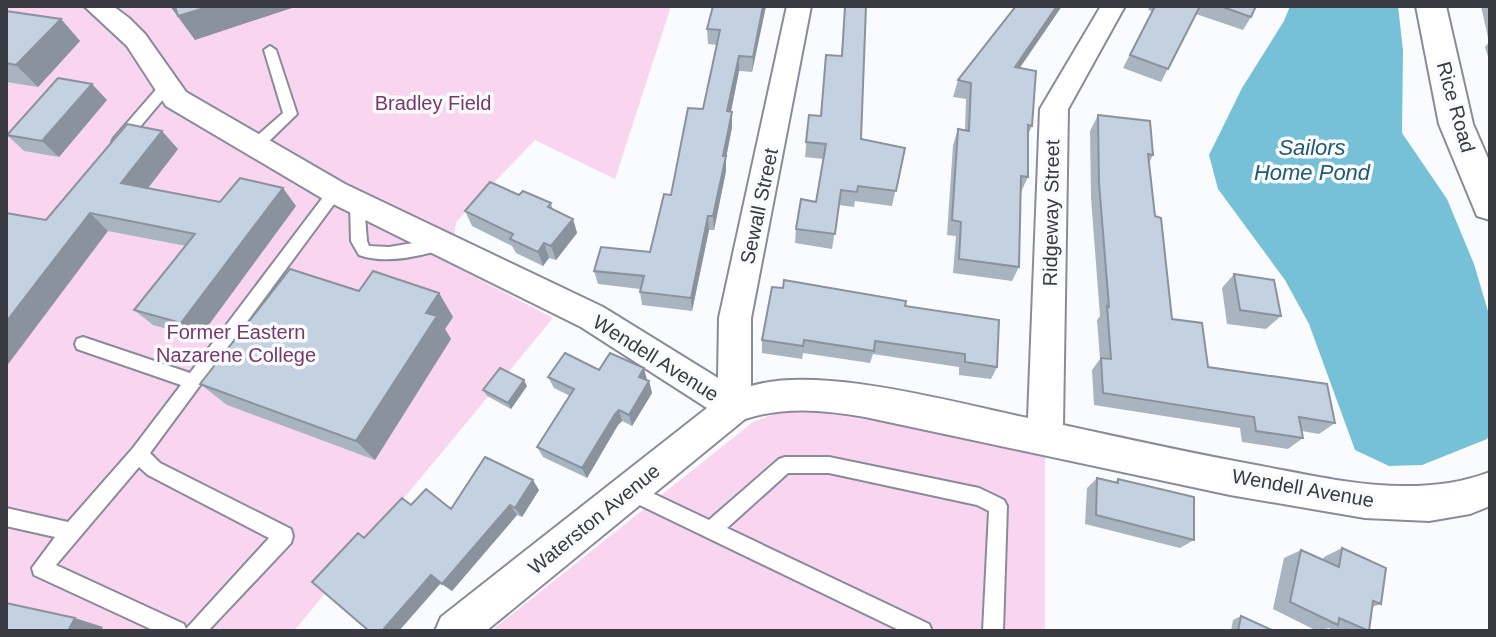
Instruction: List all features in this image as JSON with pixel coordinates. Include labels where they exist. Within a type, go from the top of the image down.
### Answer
[{"type":"street","name":"Wendell Avenue","points":[[96,6],[116,20],[139,45],[157,80],[176,99],[346,197],[592,317],[734,407],[771,396],[804,394],[846,399],[1045,436],[1289,489],[1364,500],[1429,504],[1475,497],[1490,489]]},
{"type":"street","name":"Sewall Street","points":[[734,407],[735,318],[799,6]]},
{"type":"street","name":"Ridgeway Street","points":[[1045,436],[1054,109],[1113,6]]},
{"type":"street","name":"Rice Road","points":[[1431,6],[1456,124],[1490,206]]},
{"type":"street","name":"Waterston Avenue","points":[[455,631],[734,407]]},
{"type":"lane","points":[[255,146],[290,114],[270,50]]},
{"type":"lane","points":[[107,156],[165,88]]},
{"type":"lane","points":[[177,631],[41,568],[139,454],[346,197]]},
{"type":"lane","points":[[83,344],[194,382]]},
{"type":"lane","points":[[139,454],[154,469],[284,536],[195,631]]},
{"type":"lane","points":[[712,529],[785,465],[829,465],[979,497],[998,506],[993,631]]},
{"type":"lane","points":[[629,491],[922,631]]},
{"type":"lane","points":[[6,517],[71,532]]},
{"type":"green space","name":"Former Eastern Nazarene College","points":[[6,6],[671,6],[615,179],[535,140],[456,222],[450,264],[553,318],[294,631],[6,631]]},
{"type":"green space","points":[[790,408],[1045,447],[1045,631],[491,631],[753,422]]},
{"type":"water","name":"Sailors Home Pond","points":[[1290,6],[1398,6],[1403,50],[1402,133],[1447,199],[1474,264],[1490,318],[1490,433],[1487,439],[1422,465],[1389,466],[1355,450],[1309,324],[1285,280],[1218,189],[1209,155],[1242,88]]},
{"type":"building","points":[[175,6],[211,6],[178,16]]},
{"type":"building","points":[[713,6],[763,6],[753,57],[739,56],[727,111],[732,112],[723,156],[726,156],[713,216],[708,216],[691,298],[640,292],[644,276],[594,271],[601,247],[650,252],[664,194],[671,195],[688,108],[703,109],[720,30],[707,29]]},
{"type":"building","points":[[845,6],[866,6],[861,139],[905,148],[896,191],[858,186],[857,192],[841,190],[835,234],[796,229],[801,199],[816,202],[826,144],[806,142],[809,115],[821,116],[826,55],[842,56]]},
{"type":"building","points":[[1016,6],[1057,6],[1015,67],[1036,71],[1032,126],[1028,125],[1028,177],[1021,176],[1019,267],[959,259],[961,222],[952,220],[958,129],[969,131],[971,83],[958,80]]},
{"type":"building","points":[[1155,6],[1200,6],[1168,69],[1130,55]]},
{"type":"building","points":[[1220,6],[1256,6],[1251,17]]},
{"type":"building","points":[[6,11],[61,19],[16,65],[6,63]]},
{"type":"building","points":[[58,78],[92,84],[42,141],[7,135]]},
{"type":"building","points":[[1098,115],[1150,121],[1153,155],[1148,154],[1155,216],[1161,218],[1172,319],[1202,323],[1208,367],[1327,384],[1335,423],[1299,417],[1303,438],[1256,431],[1254,417],[1103,393],[1101,358],[1111,359],[1099,183]]},
{"type":"building","points":[[127,124],[162,131],[121,183],[220,202],[240,178],[283,188],[181,323],[134,310],[195,234],[90,213],[6,322],[6,213],[46,220]]},
{"type":"building","points":[[490,182],[519,195],[523,191],[551,203],[548,207],[573,219],[551,246],[544,243],[538,252],[510,239],[513,234],[465,211]]},
{"type":"building","points":[[290,269],[359,291],[373,271],[439,293],[426,313],[437,316],[356,441],[200,384]]},
{"type":"building","points":[[1234,274],[1274,280],[1281,316],[1240,310]]},
{"type":"building","points":[[784,280],[906,301],[905,306],[999,320],[997,367],[965,362],[965,354],[875,341],[874,351],[804,340],[803,346],[762,340],[772,287],[783,288]]},
{"type":"building","points":[[565,353],[599,370],[610,353],[644,368],[639,377],[649,381],[629,415],[619,410],[615,414],[582,468],[537,447],[574,389],[548,377]]},
{"type":"building","points":[[500,368],[524,380],[508,403],[483,390]]},
{"type":"building","points":[[485,457],[533,480],[515,508],[510,505],[442,584],[431,575],[382,631],[369,631],[312,582],[358,533],[364,538],[402,498],[411,505],[426,489],[451,509]]},
{"type":"building","points":[[1097,478],[1118,483],[1118,479],[1194,497],[1194,540],[1096,515]]},
{"type":"building","points":[[1342,548],[1386,568],[1381,604],[1373,601],[1369,631],[1339,618],[1338,625],[1290,602],[1301,550],[1339,567]]},
{"type":"building","points":[[6,603],[75,618],[68,631],[6,631]]},
{"type":"building","points":[[1241,616],[1274,631],[1238,631]]},
{"type":"park label","name":"Bradley Field","points":[[433,103]]}]
